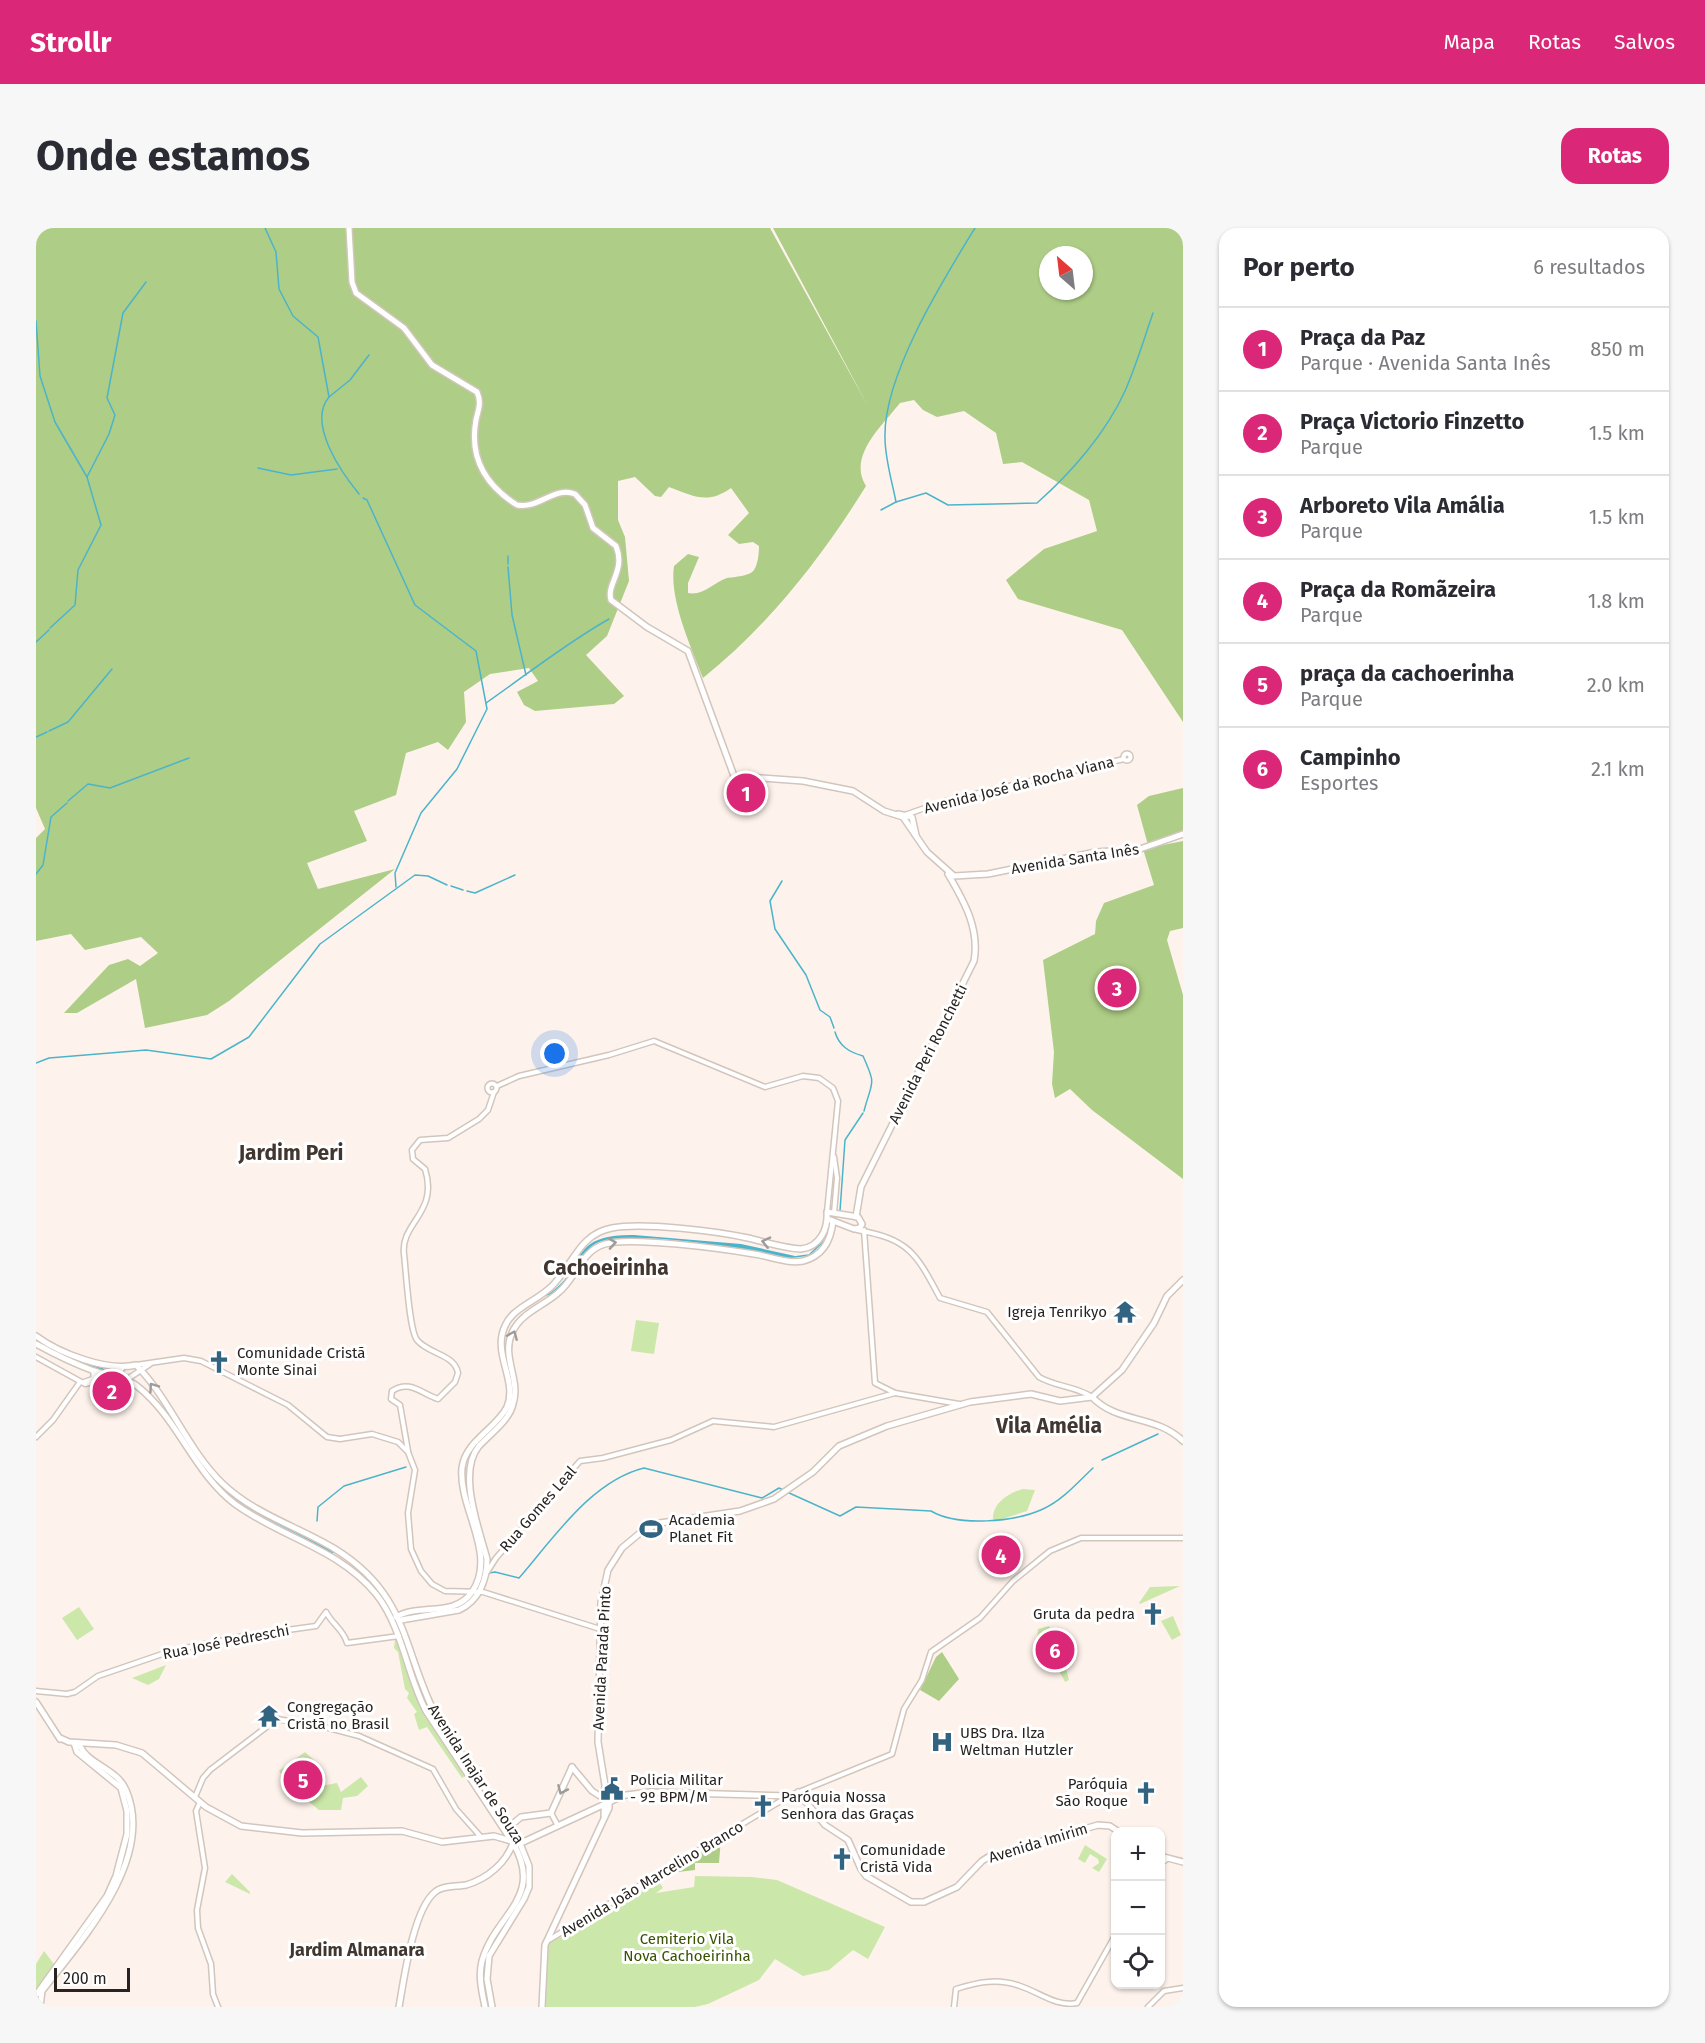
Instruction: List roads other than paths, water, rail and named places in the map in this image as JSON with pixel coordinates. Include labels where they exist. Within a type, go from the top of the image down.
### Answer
[{"type":"main road","points":[[349,228],[352,282],[356,293],[404,328],[428,362],[477,393],[480,403],[473,445],[477,462],[483,472],[517,505],[532,504],[561,492],[575,494],[583,501],[593,528],[616,546],[620,568],[610,598],[647,627],[680,645],[689,654],[734,776],[781,778],[848,789],[884,811],[913,816]]},
{"type":"main road","name":"Avenida Santa Inês","points":[[901,815],[927,852],[946,870],[956,875],[988,874],[1096,852],[1140,849],[1183,834]]},
{"type":"main road","points":[[906,822],[913,816]]},
{"type":"main road","name":"Avenida Santa Inês","points":[[913,816],[916,835]]},
{"type":"main road","points":[[946,870],[956,886]]},
{"type":"main road","points":[[956,875],[956,886]]},
{"type":"main road","name":"Avenida Peri Ronchetti","points":[[854,1228],[850,1223],[855,1217],[861,1185],[973,965],[976,937],[956,886]]},
{"type":"main road","points":[[830,1221],[854,1228],[862,1224],[855,1217],[831,1212],[830,1221],[831,1234]]},
{"type":"main road","points":[[809,1259],[802,1254],[806,1248],[818,1241],[830,1221]]},
{"type":"main road","points":[[393,1621],[467,1602],[487,1571],[487,1559],[470,1485],[469,1466],[476,1450],[513,1406],[515,1388],[508,1345],[513,1331],[526,1316],[564,1288],[588,1254],[606,1243],[631,1242],[724,1250],[792,1262],[809,1259],[823,1249],[831,1234],[843,1226]]},
{"type":"main road","points":[[476,1590],[479,1567],[478,1545],[462,1470],[470,1449],[502,1414],[508,1403],[509,1386],[502,1357],[501,1340],[506,1323],[519,1308],[555,1283],[588,1238],[609,1228],[707,1232],[794,1248],[806,1248]]},
{"type":"main road","points":[[792,1262],[797,1258],[794,1248]]},
{"type":"main road","points":[[1183,1280],[1167,1296],[1154,1323],[1122,1370],[1092,1397],[1119,1414],[1160,1424],[1183,1441]]},
{"type":"main road","points":[[536,1297],[538,1307]]},
{"type":"main road","points":[[519,1308],[526,1316]]},
{"type":"main road","points":[[36,1336],[91,1362],[123,1368],[136,1365]]},
{"type":"main road","points":[[36,1344],[94,1371],[126,1380]]},
{"type":"main road","name":"Avenida Inajar de Souza","points":[[136,1365],[204,1462],[226,1487],[248,1504],[339,1552],[381,1590],[400,1618],[436,1716],[521,1843],[529,1866],[529,1887],[521,1905],[492,1948],[487,1964],[484,1982],[492,2007]]},
{"type":"main road","points":[[123,1368],[126,1380]]},
{"type":"main road","points":[[94,1371],[94,1380]]},
{"type":"main road","name":"Avenida Inajar de Souza","points":[[126,1380],[160,1408],[203,1471],[229,1498],[249,1512],[347,1565],[375,1593],[393,1621],[412,1677],[431,1720],[490,1809],[503,1835],[513,1842],[524,1867],[523,1888],[515,1905],[486,1949],[481,1965],[485,2007]]},
{"type":"main road","name":"Avenida Parada Pinto","points":[[546,1941],[604,1816],[607,1799],[598,1742],[602,1597],[608,1570],[622,1548],[640,1533],[675,1520],[758,1506],[774,1499],[802,1481],[847,1441],[959,1404],[1031,1394],[1060,1401],[1092,1397]]},
{"type":"main road","points":[[479,1567],[487,1571]]},
{"type":"main road","points":[[462,1592],[467,1602]]},
{"type":"main road","points":[[412,1677],[419,1674]]},
{"type":"main road","points":[[36,1702],[61,1740],[76,1746],[123,1782],[132,1809],[132,1835],[123,1869],[111,1899],[42,1991],[38,1997],[37,2006]]},
{"type":"main road","points":[[61,1740],[76,1746],[102,1744],[122,1747],[147,1756],[200,1805],[241,1826],[266,1830],[323,1833],[402,1831],[442,1842],[503,1835],[509,1826],[521,1817],[551,1813],[572,1767],[597,1795],[601,1803],[596,1810]]},
{"type":"main road","points":[[186,1792],[200,1805]]},
{"type":"main road","points":[[597,1795],[607,1799],[650,1792],[789,1796],[806,1802]]},
{"type":"main road","name":"Avenida Imirim","points":[[798,1792],[825,1825],[848,1840],[866,1876],[904,1899],[916,1903],[957,1887],[982,1861],[990,1857],[1098,1825],[1112,1827]]},
{"type":"main road","points":[[509,1853],[513,1842],[521,1843],[596,1810],[607,1799]]},
{"type":"main road","points":[[486,1815],[490,1809],[502,1816]]},
{"type":"main road","points":[[596,1810],[602,1811],[604,1816]]},
{"type":"main road","points":[[399,2007],[413,1937],[430,1897],[441,1888],[466,1885],[483,1878],[509,1853],[518,1850]]},
{"type":"main road","points":[[1165,1858],[1183,1862]]},
{"type":"main road","points":[[542,2007],[546,1941]]},
{"type":"street","name":"Avenida José da Rocha Viana","points":[[913,816],[945,801],[1124,759]]},
{"type":"street","points":[[600,1629],[476,1590],[445,1591],[436,1587],[421,1571],[413,1555],[408,1513],[415,1470],[408,1452],[400,1405],[391,1399],[392,1391],[403,1387],[416,1388],[438,1399],[455,1382],[458,1373],[452,1362],[424,1346],[414,1333],[403,1244],[424,1209],[428,1185],[425,1169],[413,1159],[412,1150],[420,1140],[450,1138],[483,1116],[490,1108],[497,1086],[519,1076],[609,1055],[656,1041],[765,1087],[803,1076],[823,1080],[833,1088],[838,1101],[829,1192],[831,1212]]},
{"type":"street","points":[[494,1092],[489,1091],[488,1085],[492,1083],[497,1086]]},
{"type":"street","points":[[831,1212],[837,1178],[834,1153]]},
{"type":"street","points":[[829,1192],[836,1193]]},
{"type":"street","points":[[862,1224],[865,1231],[875,1383],[895,1393],[959,1404]]},
{"type":"street","points":[[854,1228],[895,1239],[914,1254],[940,1298],[983,1309],[1040,1377],[1058,1386],[1081,1391],[1092,1397]]},
{"type":"street","points":[[36,1358],[80,1382],[89,1384],[116,1377],[122,1373],[123,1368]]},
{"type":"street","points":[[136,1365],[184,1358],[201,1361],[288,1405],[327,1437],[340,1439],[372,1434],[392,1439],[408,1452]]},
{"type":"street","points":[[126,1380],[151,1363]]},
{"type":"street","points":[[36,1437],[53,1420],[80,1382],[94,1380],[123,1368]]},
{"type":"street","name":"Rua Gomes Leal","points":[[487,1571],[495,1558],[580,1461],[603,1458],[671,1440],[713,1421],[772,1428],[895,1393]]},
{"type":"street","points":[[403,1446],[405,1432]]},
{"type":"street","name":"Avenida João Marcelino Branco","points":[[546,1941],[789,1796],[894,1753],[903,1713],[926,1673],[932,1652],[980,1618],[1015,1579],[1050,1551],[1081,1538],[1183,1538]]},
{"type":"street","name":"Rua Gomes Leal","points":[[479,1567],[487,1559],[495,1558]]},
{"type":"street","name":"Rua José Pedreschi","points":[[36,1691],[73,1693],[98,1676],[171,1651],[244,1636],[316,1626],[326,1612],[333,1623],[344,1633],[347,1643],[399,1636]]},
{"type":"street","points":[[194,1798],[201,1781],[210,1770],[278,1719],[359,1736],[433,1769],[456,1809],[481,1837]]},
{"type":"street","points":[[200,1805],[198,1821],[205,1874],[197,1910],[198,1928],[211,1965],[213,1995],[218,2007]]},
{"type":"street","points":[[551,1813],[558,1827]]},
{"type":"street","points":[[954,2007],[956,1989],[997,1981],[1021,1986],[1060,2003],[1077,2003],[1115,1935]]},
{"type":"street","points":[[1148,2007],[1164,1991],[1183,1988]]},
{"type":"water","points":[[634,1235],[741,1244],[795,1256],[792,1259],[722,1246],[660,1239],[610,1239],[595,1244],[589,1249],[560,1289],[545,1296],[559,1286],[580,1255],[597,1240],[612,1236]]},
{"type":"waterway","points":[[265,228],[276,252],[279,289],[293,316],[318,337],[329,397],[323,408],[324,433],[336,460],[359,494]]},
{"type":"waterway","points":[[896,502],[885,446],[887,413],[894,386],[917,329],[975,228]]},
{"type":"waterway","points":[[87,477],[109,434],[115,415],[107,398],[123,313],[146,282]]},
{"type":"waterway","points":[[881,510],[896,502],[926,493],[948,505],[1037,503],[1087,452],[1108,422],[1129,382],[1153,313]]},
{"type":"waterway","points":[[36,321],[40,376],[55,422],[87,477],[101,525],[78,570],[75,605],[50,628]]},
{"type":"waterway","points":[[329,397],[350,380],[369,355]]},
{"type":"waterway","points":[[258,468],[291,475],[337,469]]},
{"type":"waterway","points":[[363,498],[367,500],[415,605],[476,651],[487,709],[457,769],[421,813],[395,873],[396,887]]},
{"type":"waterway","points":[[508,556],[508,564]]},
{"type":"waterway","points":[[508,567],[512,615],[526,675]]},
{"type":"waterway","points":[[486,703],[563,648],[609,619]]},
{"type":"waterway","points":[[36,642],[49,630]]},
{"type":"waterway","points":[[49,731],[68,722],[112,669]]},
{"type":"waterway","points":[[36,737],[47,732]]},
{"type":"waterway","points":[[68,801],[88,784],[110,788],[189,758]]},
{"type":"waterway","points":[[36,874],[43,865],[51,817],[67,803]]},
{"type":"waterway","points":[[36,1063],[49,1058],[146,1050],[211,1059],[249,1037],[320,944],[415,875],[428,876],[447,885]]},
{"type":"waterway","points":[[467,891],[475,893],[515,875]]},
{"type":"waterway","points":[[782,881],[770,901],[775,929],[806,975],[820,1010],[830,1017],[834,1028]]},
{"type":"waterway","points":[[451,886],[463,890]]},
{"type":"waterway","points":[[835,1032],[845,1048],[863,1056],[870,1073],[872,1084],[864,1111]]},
{"type":"waterway","points":[[840,1211],[845,1140],[863,1113]]},
{"type":"waterway","points":[[794,1257],[809,1255],[825,1240]]},
{"type":"waterway","points":[[76,1359],[102,1370]]},
{"type":"waterway","points":[[165,1410],[182,1435]]},
{"type":"waterway","points":[[1102,1460],[1158,1434]]},
{"type":"waterway","points":[[201,1462],[229,1492],[245,1503],[332,1551]]},
{"type":"waterway","points":[[317,1521],[318,1507],[344,1486],[406,1467]]},
{"type":"waterway","points":[[489,1573],[495,1572],[519,1578],[574,1513],[590,1498],[607,1485],[644,1468],[762,1498],[779,1488],[783,1490]]},
{"type":"waterway","points":[[787,1492],[840,1516],[856,1507],[931,1511],[942,1516],[971,1521],[1002,1520],[1043,1509],[1064,1496],[1093,1468]]},
{"type":"place","name":"Praça da Paz","points":[[746,793]]},
{"type":"place","name":"Arboreto Vila Amália","points":[[1117,988]]},
{"type":"place","name":"Igreja Tenrikyo","points":[[1125,1312]]},
{"type":"place","name":"Comunidade Cristã Monte Sinai","points":[[219,1362]]},
{"type":"place","name":"Praça Victorio Finzetto","points":[[112,1391]]},
{"type":"place","name":"Academia Planet Fit","points":[[651,1529]]},
{"type":"place","name":"Praça da Romãzeira","points":[[1001,1555]]},
{"type":"place","name":"Gruta da pedra","points":[[1153,1614]]},
{"type":"place","name":"Campinho","points":[[1055,1650]]},
{"type":"place","name":"Congregação Cristã no Brasil","points":[[269,1716]]},
{"type":"place","name":"UBS Dra. Ilza Weltman Hutzler","points":[[942,1742]]},
{"type":"place","name":"praça da cachoerinha","points":[[303,1780]]},
{"type":"place","name":"Policia Militar - 9º BPM/M","points":[[612,1789]]},
{"type":"place","name":"Paróquia São Roque","points":[[1146,1793]]},
{"type":"place","name":"Paróquia Nossa Senhora das Graças","points":[[763,1806]]},
{"type":"place","name":"Comunidade Cristã Vida","points":[[842,1859]]},
{"type":"district","name":"Jardim Peri","points":[[291,1153]]},
{"type":"district","name":"Cachoeirinha","points":[[606,1268]]},
{"type":"district","name":"Vila Amélia","points":[[1049,1426]]},
{"type":"district","name":"Jardim Almanara","points":[[357,1950]]},
{"type":"park label","name":"Cemiterio Vila Nova Cachoeirinha","points":[[687,1948]]}]
